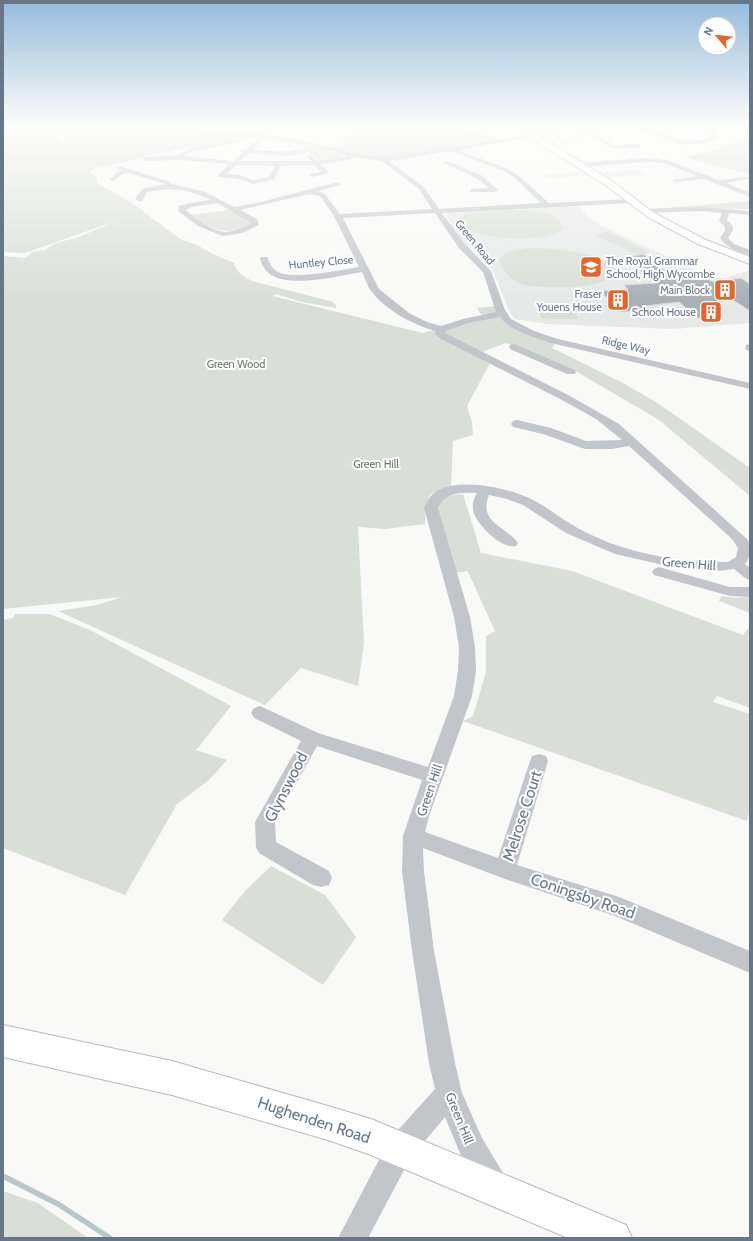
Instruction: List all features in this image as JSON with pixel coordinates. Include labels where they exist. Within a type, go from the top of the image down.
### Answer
[{"type":"main road","points":[[608,183],[644,211],[677,230],[750,261]]},
{"type":"main road","name":"Hughenden Road","points":[[3,1041],[172,1078],[328,1123],[400,1149],[613,1238]]},
{"type":"street","name":"Green Road","points":[[415,183],[422,188],[462,246],[487,271],[502,314]]},
{"type":"street","points":[[472,191],[495,190],[489,183]]},
{"type":"street","points":[[523,183],[547,205]]},
{"type":"street","points":[[719,183],[750,195]]},
{"type":"street","points":[[233,209],[311,192],[315,189],[338,184]]},
{"type":"street","points":[[137,197],[144,190],[168,186],[187,188],[210,196],[254,221],[255,225],[250,228],[224,234]]},
{"type":"street","points":[[311,192],[322,194],[338,216],[376,290],[382,297],[418,323],[442,330],[466,321],[502,314]]},
{"type":"street","points":[[338,216],[631,200]]},
{"type":"street","points":[[219,201],[190,205],[182,208],[182,211],[201,225],[237,241]]},
{"type":"street","points":[[644,211],[690,209],[750,213]]},
{"type":"street","points":[[726,211],[723,221],[729,226],[729,230],[724,238],[725,240],[733,246],[750,253]]},
{"type":"street","name":"Huntley Close","points":[[264,259],[266,265],[275,274],[285,277],[299,277],[364,269]]},
{"type":"street","name":"Ridge Way","points":[[502,314],[508,321],[522,329],[555,341],[750,386]]},
{"type":"street","points":[[442,330],[440,334],[444,338],[589,410],[615,427],[740,539],[745,549],[742,559],[736,564],[750,575]]},
{"type":"street","points":[[514,347],[571,372]]},
{"type":"street","points":[[496,364],[526,352]]},
{"type":"street","points":[[517,424],[547,431],[584,444],[612,445],[631,442]]},
{"type":"street","name":"Green Hill","points":[[495,1188],[472,1148],[449,1093],[442,1063],[423,951],[411,855],[414,836],[433,776],[463,696],[467,671],[467,647],[462,617],[431,508],[435,497],[448,491],[466,488],[485,490],[523,501],[536,507],[580,535],[620,551],[647,558],[693,566],[716,567],[736,564]]},
{"type":"street","points":[[485,490],[480,503],[481,512],[486,523],[511,543]]},
{"type":"street","points":[[659,572],[701,582],[724,591],[736,593],[750,592]]},
{"type":"street","name":"Glynswood","points":[[260,713],[312,738],[433,776]]},
{"type":"street","name":"Glynswood","points":[[312,738],[265,822],[266,847],[321,878]]},
{"type":"street","name":"Melrose Court","points":[[505,870],[539,761]]},
{"type":"street","name":"Coningsby Road","points":[[414,836],[505,870],[619,907],[750,962]]},
{"type":"street","points":[[352,1238],[400,1149],[449,1093]]},
{"type":"shaded area","name":"The Royal Grammar School, High Wycombe","points":[[577,205],[597,224],[713,278],[725,278],[750,270],[750,323],[672,329],[548,324],[515,319],[510,313],[493,270],[459,237],[445,213]]},
{"type":"green space","name":"Green Wood","points":[[3,183],[97,183],[132,203],[180,239],[197,245],[234,263],[243,276],[252,281],[333,302],[336,305],[336,308],[302,302],[276,294],[272,296],[423,333],[482,316],[477,308],[495,306],[506,323],[526,333],[556,343],[552,348],[623,383],[659,404],[750,468],[750,496],[659,420],[579,373],[506,343],[474,355],[490,363],[467,406],[472,423],[473,435],[453,441],[451,487],[430,494],[426,504],[425,524],[385,529],[358,527],[364,643],[358,686],[301,668],[265,705],[58,611],[97,605],[122,597],[3,609],[3,256],[26,258],[32,252],[45,250],[56,243],[79,237],[119,220],[25,253],[3,252]]},
{"type":"green space","points":[[750,201],[750,209],[665,208]]},
{"type":"green space","points":[[229,210],[252,222],[252,224],[234,230],[220,230],[205,225],[190,215]]},
{"type":"green space","points":[[489,210],[530,210],[550,214],[561,222],[564,228],[556,233],[542,237],[506,238],[488,236],[474,232],[465,225],[463,216],[469,213]]},
{"type":"green space","points":[[608,232],[650,252],[637,255],[595,235]]},
{"type":"green space","points":[[529,248],[563,250],[590,255],[611,265],[616,272],[610,278],[600,282],[571,287],[540,287],[519,283],[510,277],[505,271],[500,264],[500,259],[507,253],[519,249]]},
{"type":"green space","points":[[539,312],[575,312],[578,319],[542,319]]},
{"type":"green space","points":[[463,494],[481,553],[572,571],[743,635],[750,626],[750,708],[717,696],[713,702],[750,714],[750,809],[747,821],[463,721],[473,716],[486,672],[486,636],[495,631],[468,572],[456,573],[438,509],[440,497]]},
{"type":"green space","points":[[721,596],[738,598],[750,596],[750,613],[719,601]]},
{"type":"green space","points":[[15,614],[50,614],[92,631],[231,706],[196,750],[227,760],[209,780],[177,804],[125,895],[3,848],[3,620],[13,618]]},
{"type":"green space","points":[[271,866],[325,895],[356,937],[323,985],[222,920],[245,891]]},
{"type":"green space","points":[[3,1191],[38,1203],[88,1238],[3,1238]]},
{"type":"building","points":[[643,254],[669,273],[686,270],[714,282],[741,278],[750,284],[750,311],[733,300],[706,303],[723,316],[698,318],[679,302],[645,306],[649,309],[623,312],[600,291],[628,289],[624,285],[657,283],[624,258]]},
{"type":"waterway","points":[[3,1176],[58,1204],[110,1238]]},
{"type":"place","name":"The Royal Grammar School, High Wycombe","points":[[591,267]]},
{"type":"place","name":"Main Block","points":[[725,290]]},
{"type":"place","name":"Fraser Youens House","points":[[618,300]]},
{"type":"place","name":"School House","points":[[711,312]]}]
